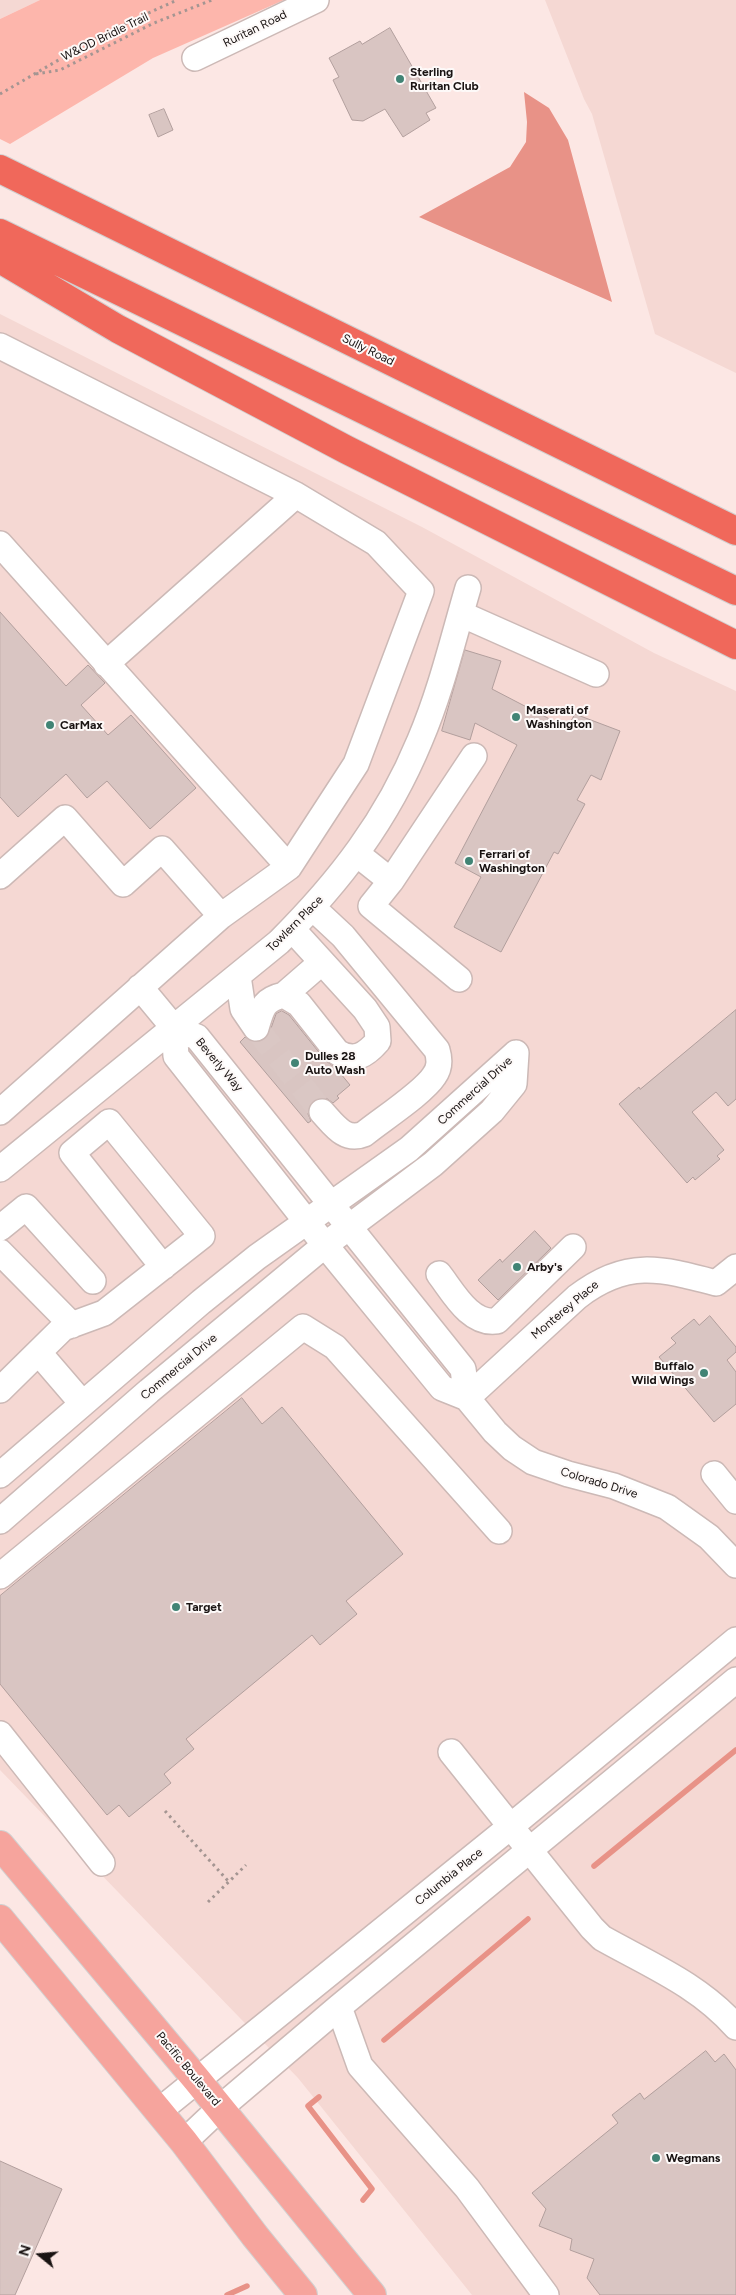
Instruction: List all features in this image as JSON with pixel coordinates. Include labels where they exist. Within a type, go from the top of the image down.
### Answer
[{"type":"highway","name":"Sully Road","points":[[0,169],[736,531]]},
{"type":"highway","points":[[0,234],[736,591]]},
{"type":"highway","points":[[0,259],[118,329],[347,450],[736,645]]},
{"type":"main road","name":"Pacific Boulevard","points":[[0,1845],[197,2080],[372,2295]]},
{"type":"main road","points":[[0,1919],[184,2142],[255,2236],[303,2295]]},
{"type":"street","name":"Ruritan Road","points":[[195,58],[316,0]]},
{"type":"street","points":[[0,346],[296,495],[376,543],[421,591],[356,764],[289,868],[221,916],[0,1112]]},
{"type":"street","points":[[106,664],[296,495]]},
{"type":"street","points":[[0,544],[289,868]]},
{"type":"street","name":"Towlern Place","points":[[0,1169],[238,976],[292,929],[313,908],[357,854],[400,784],[420,740],[435,699],[468,588]]},
{"type":"street","points":[[461,614],[596,674]]},
{"type":"street","points":[[460,979],[371,906],[391,881],[474,756]]},
{"type":"street","points":[[0,876],[65,818],[123,884],[162,849],[221,916]]},
{"type":"street","points":[[357,854],[391,881]]},
{"type":"street","points":[[313,908],[344,936],[437,1050],[439,1058],[436,1072],[426,1086],[364,1134],[356,1137],[344,1134],[322,1112]]},
{"type":"street","points":[[284,995],[299,1004],[337,1052],[346,1058],[358,1057],[370,1051],[378,1041],[377,1027],[365,1009],[292,929]]},
{"type":"street","points":[[238,976],[242,1009],[256,1028],[263,1008],[272,998],[284,995],[322,962]]},
{"type":"street","points":[[140,987],[174,1028]]},
{"type":"street","name":"Beverly Way","points":[[325,1245],[176,1056],[174,1028],[198,1037],[350,1227]]},
{"type":"street","name":"Commercial Drive","points":[[0,1475],[201,1302],[306,1221],[332,1205],[409,1149],[516,1054],[514,1084],[492,1111],[433,1164],[325,1245],[149,1391],[2,1520]]},
{"type":"street","points":[[0,1390],[63,1328],[104,1313],[163,1267],[202,1236],[109,1122],[72,1153],[163,1267]]},
{"type":"street","points":[[0,1228],[26,1207],[93,1281]]},
{"type":"street","points":[[350,1227],[463,1369],[467,1398]]},
{"type":"street","name":"Colorado Drive","points":[[325,1245],[442,1388],[467,1398],[495,1432],[512,1448],[533,1462],[622,1489],[667,1507],[708,1537],[736,1565]]},
{"type":"street","points":[[439,1274],[462,1304],[476,1317],[490,1322],[497,1321],[573,1246]]},
{"type":"street","points":[[0,1252],[72,1325]]},
{"type":"street","name":"Monterey Place","points":[[467,1398],[577,1297],[606,1277],[636,1270],[655,1271],[690,1276],[716,1283],[736,1266]]},
{"type":"street","points":[[0,1576],[303,1327],[334,1346],[499,1531]]},
{"type":"street","points":[[38,1353],[82,1403]]},
{"type":"street","points":[[714,1474],[736,1501]]},
{"type":"street","points":[[2,1520],[30,1551]]},
{"type":"street","name":"Columbia Place","points":[[159,2111],[510,1827],[736,1640]]},
{"type":"street","points":[[184,2142],[220,2108],[339,2007],[736,1680]]},
{"type":"street","points":[[0,1734],[102,1863]]},
{"type":"street","points":[[451,1752],[529,1851],[602,1938],[690,1986],[719,2008],[736,2027]]},
{"type":"street","points":[[339,2007],[360,2066],[467,2188],[546,2295]]},
{"type":"path","points":[[2,93],[105,33],[177,0]]},
{"type":"path","name":"W&OD Bridle Trail","points":[[32,75],[60,70],[154,22],[212,0]]},
{"type":"path","points":[[165,1811],[229,1882]]},
{"type":"path","points":[[208,1902],[246,1865]]},
{"type":"shaded area","points":[[0,0],[40,0],[0,19]]},
{"type":"shaded area","points":[[40,0],[284,0],[153,58],[10,144],[0,139],[0,19]]},
{"type":"shaded area","points":[[545,0],[736,0],[736,373],[655,334],[592,114],[584,99]]},
{"type":"shaded area","points":[[524,92],[549,108],[568,140],[612,302],[419,217],[510,167],[526,142],[527,122]]},
{"type":"shaded area","points":[[0,314],[422,527],[654,653],[736,691],[736,2295],[472,2295],[298,2078],[0,1770]]},
{"type":"building","name":"Sterling Ruritan Club","points":[[390,28],[436,108],[426,113],[430,120],[403,137],[385,109],[363,121],[352,120],[333,80],[339,77],[329,58],[360,41],[362,44]]},
{"type":"building","points":[[164,109],[173,130],[158,137],[149,115]]},
{"type":"building","name":"CarMax","points":[[0,612],[66,686],[88,665],[105,683],[81,705],[108,735],[131,715],[196,788],[150,829],[107,781],[87,798],[66,774],[18,817],[0,797]]},
{"type":"building","points":[[465,650],[501,661],[492,689],[567,728],[575,714],[620,731],[601,780],[591,775],[577,800],[585,804],[558,854],[554,852],[501,952],[454,927],[481,877],[455,863],[517,745],[475,723],[470,740],[442,731]]},
{"type":"building","points":[[736,1010],[736,1099],[728,1106],[716,1092],[692,1112],[724,1150],[717,1156],[720,1159],[695,1180],[693,1177],[687,1183],[619,1104]]},
{"type":"building","name":"Dulles 28 Auto Wash","points":[[282,1011],[289,1015],[326,1061],[336,1068],[350,1085],[337,1096],[339,1098],[333,1103],[326,1098],[319,1098],[312,1102],[308,1108],[311,1121],[308,1123],[240,1042],[245,1037],[257,1042],[264,1040],[269,1034],[276,1014]]},
{"type":"building","points":[[535,1231],[551,1248],[498,1300],[478,1280],[500,1259],[502,1262]]},
{"type":"building","points":[[710,1316],[736,1347],[736,1352],[727,1360],[736,1372],[736,1404],[714,1422],[659,1357],[676,1343],[671,1338],[694,1319],[699,1325]]},
{"type":"building","name":"Target","points":[[242,1398],[262,1424],[282,1407],[403,1554],[346,1601],[357,1614],[320,1645],[312,1635],[186,1739],[194,1749],[164,1774],[171,1783],[129,1817],[119,1805],[107,1815],[0,1684],[0,1596]]},
{"type":"building","name":"Wegmans","points":[[706,2051],[715,2062],[724,2054],[736,2070],[736,2295],[600,2295],[587,2278],[594,2259],[570,2250],[572,2239],[539,2226],[546,2209],[532,2193],[618,2123],[612,2115],[640,2093],[644,2099]]},
{"type":"building","points":[[0,2161],[62,2189],[15,2295],[0,2295]]},
{"type":"waterway","points":[[594,1866],[736,1750]]},
{"type":"waterway","points":[[384,2040],[528,1919]]},
{"type":"waterway","points":[[319,2097],[308,2106],[372,2189],[363,2200]]},
{"type":"waterway","points":[[227,2295],[247,2286]]},
{"type":"tunnel","points":[[256,1028],[322,1112]]},
{"type":"place","name":"Sterling Ruritan Club","points":[[400,79]]},
{"type":"place","name":"Maserati of Washington","points":[[516,717]]},
{"type":"place","name":"CarMax","points":[[50,725]]},
{"type":"place","name":"Ferrari of Washington","points":[[469,861]]},
{"type":"place","name":"Dulles 28 Auto Wash","points":[[295,1063]]},
{"type":"place","name":"Arby's","points":[[517,1267]]},
{"type":"place","name":"Buffalo Wild Wings","points":[[704,1373]]},
{"type":"place","name":"Target","points":[[176,1607]]},
{"type":"place","name":"Wegmans","points":[[656,2158]]}]
